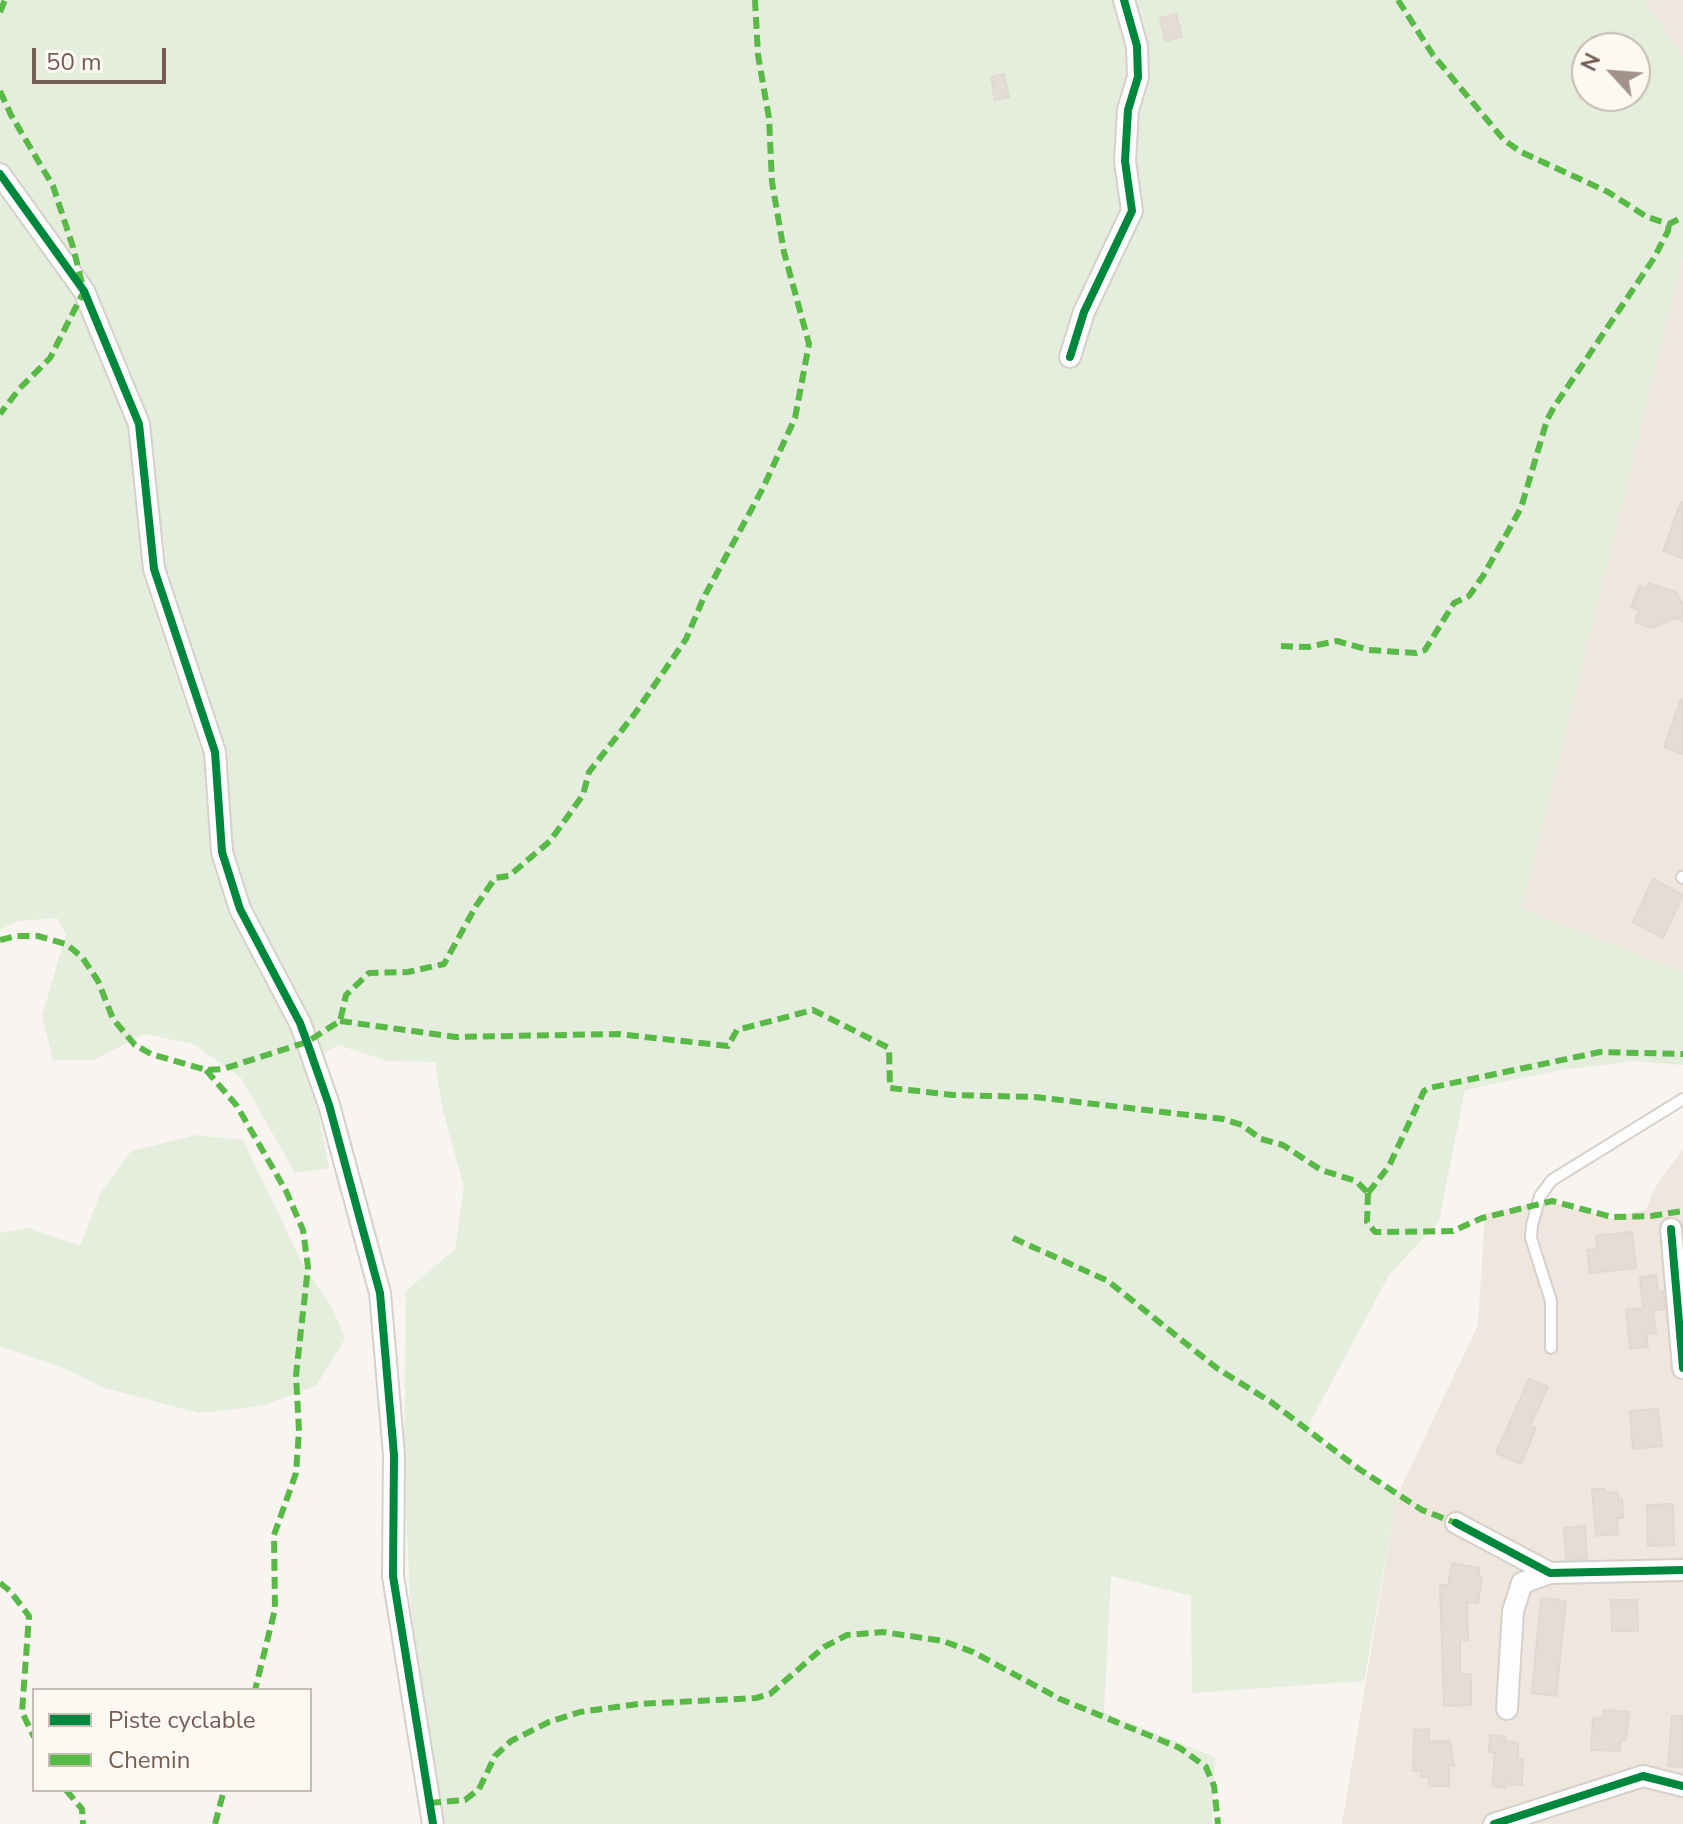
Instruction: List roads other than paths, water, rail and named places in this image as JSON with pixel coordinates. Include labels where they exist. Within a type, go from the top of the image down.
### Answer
[{"type":"street","points":[[1070,357],[1084,312],[1132,211],[1125,161],[1128,110],[1138,77],[1137,46],[1124,0]]},
{"type":"street","points":[[0,174],[84,291],[139,424],[154,569],[215,752],[222,852],[240,909],[307,1042],[329,1105],[380,1293],[394,1455],[393,1576],[433,1824]]},
{"type":"street","points":[[1671,1229],[1683,1368]]},
{"type":"street","points":[[1456,1523],[1550,1573]]},
{"type":"street","points":[[1507,1709],[1513,1611],[1522,1583],[1550,1573],[1683,1570]]},
{"type":"street","points":[[1494,1824],[1643,1776],[1683,1786]]},
{"type":"lane","points":[[1551,1348],[1551,1301],[1531,1238],[1540,1196],[1552,1180],[1683,1099]]}]
